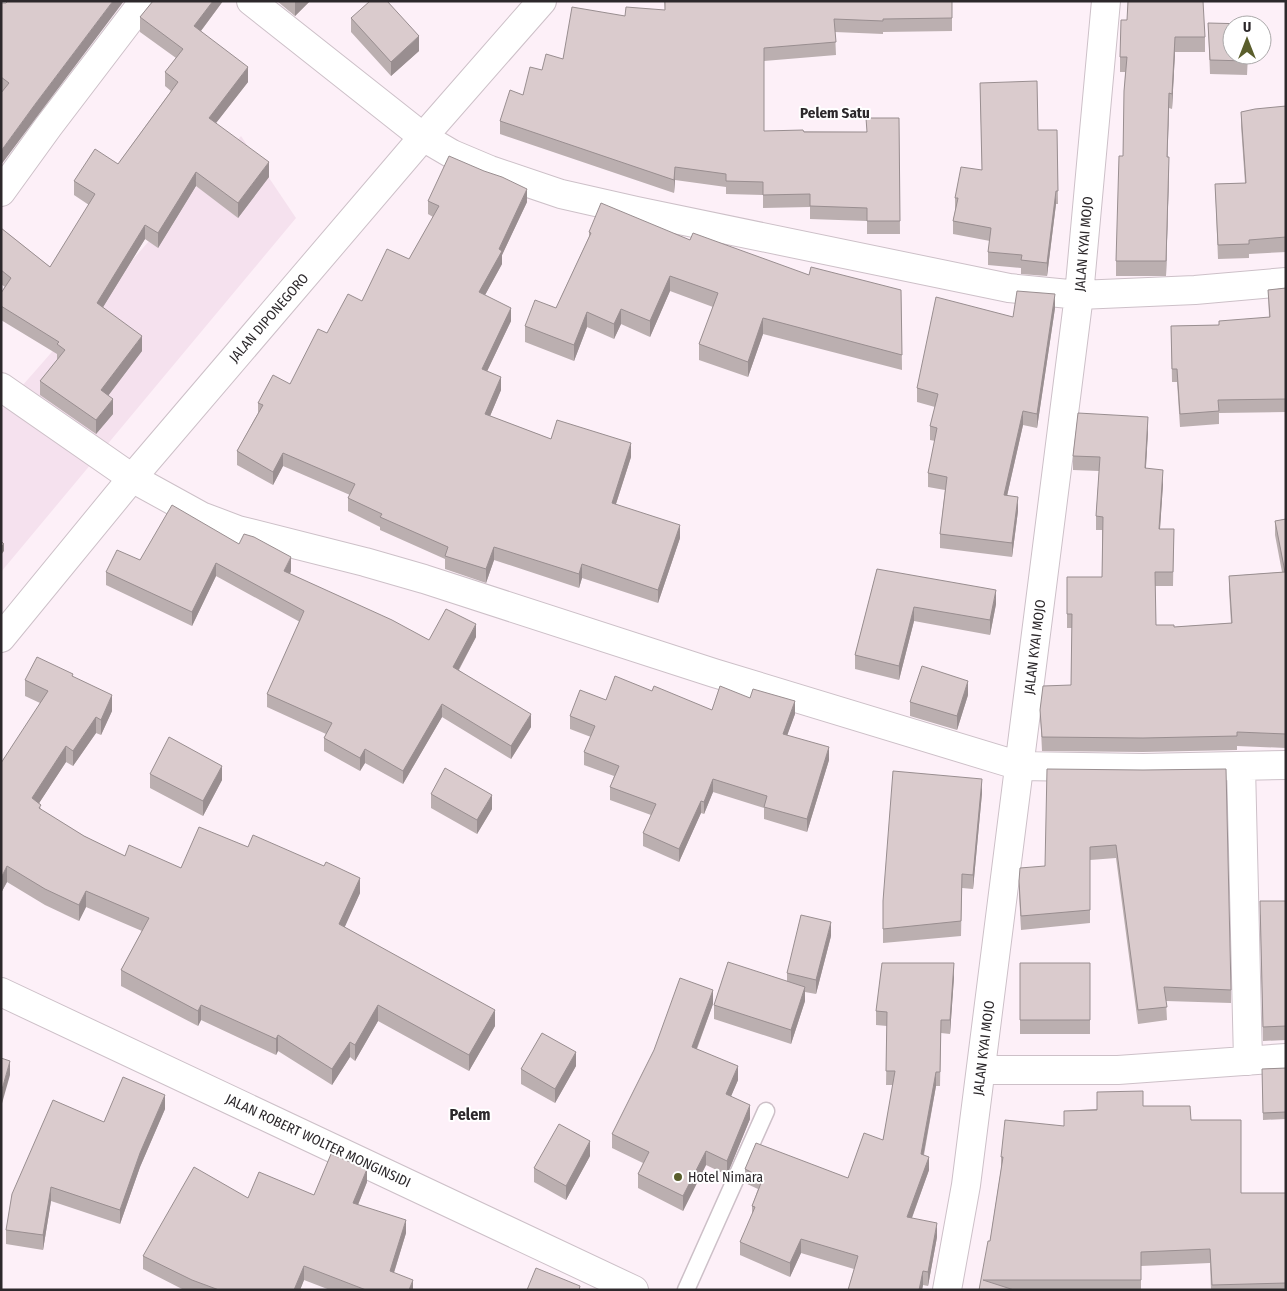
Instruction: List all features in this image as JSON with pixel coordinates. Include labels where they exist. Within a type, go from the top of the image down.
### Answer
[{"type":"street","points":[[1,192],[144,1]]},
{"type":"street","points":[[250,1],[423,137],[452,154],[490,170],[561,194],[1009,288],[1079,295],[1195,290],[1286,282]]},
{"type":"street","name":"JALAN DIPONEGORO","points":[[1,638],[132,478],[423,137],[542,1]]},
{"type":"street","name":"JALAN KYAI MOJO","points":[[947,1290],[966,1185],[1079,295],[1106,1]]},
{"type":"street","points":[[1,387],[132,478],[201,516],[238,530],[424,578],[714,673],[1020,766],[1143,768],[1286,765]]},
{"type":"street","points":[[1241,766],[1248,1061]]},
{"type":"street","name":"JALAN ROBERT WOLTER MONGINSIDI","points":[[1,992],[634,1290]]},
{"type":"street","points":[[981,1070],[1118,1070],[1286,1058]]},
{"type":"lane","points":[[686,1290],[766,1111]]},
{"type":"shaded area","points":[[241,136],[296,218],[1,572],[1,410]]},
{"type":"building","points":[[8,1],[113,1],[1,151],[1,93],[9,83],[1,77],[1,3]]},
{"type":"building","points":[[153,1],[213,1],[194,26],[248,67],[209,118],[269,162],[238,203],[196,172],[158,233],[145,225],[97,303],[142,336],[101,390],[113,399],[96,420],[40,381],[65,350],[57,344],[59,342],[1,306],[1,293],[11,278],[1,270],[1,228],[50,267],[95,194],[74,181],[95,149],[118,164],[178,82],[165,72],[183,49],[140,17]]},
{"type":"building","points":[[370,1],[387,1],[419,36],[391,62],[351,18]]},
{"type":"building","points":[[665,1],[952,1],[952,18],[883,19],[883,21],[834,19],[836,42],[764,48],[764,131],[867,132],[866,118],[899,118],[900,221],[867,221],[867,208],[810,206],[810,194],[763,195],[763,182],[726,181],[726,174],[675,167],[674,180],[500,121],[510,90],[523,95],[530,67],[542,70],[546,54],[563,59],[572,7],[625,16],[626,7],[665,10]]},
{"type":"building","points":[[1128,1],[1203,1],[1205,37],[1175,37],[1172,94],[1169,93],[1166,261],[1116,261],[1119,156],[1123,156],[1124,91],[1127,57],[1120,57],[1121,20],[1127,20]]},
{"type":"building","points":[[1208,23],[1222,23],[1222,60],[1210,60]]},
{"type":"building","points":[[1037,81],[1038,130],[1057,130],[1058,191],[1056,191],[1047,263],[1021,260],[1022,255],[988,252],[991,228],[953,221],[958,198],[955,198],[961,167],[982,170],[980,83]]},
{"type":"building","points":[[1286,106],[1286,237],[1249,240],[1249,244],[1218,245],[1215,184],[1246,183],[1241,112]]},
{"type":"building","points":[[449,156],[527,189],[499,249],[502,251],[479,292],[511,308],[482,369],[501,377],[485,414],[551,439],[557,420],[631,443],[612,503],[680,525],[658,590],[582,564],[579,574],[494,547],[486,569],[445,556],[448,547],[380,517],[382,514],[348,498],[355,484],[283,453],[273,472],[237,451],[263,405],[258,403],[273,375],[290,384],[318,329],[327,333],[348,294],[362,301],[387,249],[409,259],[439,206],[428,201]]},
{"type":"building","points":[[601,203],[690,240],[693,233],[809,275],[811,267],[901,290],[902,355],[763,318],[748,362],[699,344],[718,293],[670,276],[650,321],[621,309],[614,324],[587,312],[574,345],[525,326],[535,300],[556,308],[591,233],[589,232]]},
{"type":"building","points":[[1286,288],[1286,399],[1218,400],[1219,411],[1180,414],[1177,369],[1172,369],[1171,326],[1219,325],[1219,321],[1270,317],[1268,290]]},
{"type":"building","points":[[1017,291],[1055,294],[1037,414],[1023,411],[1004,495],[1018,497],[1012,543],[940,534],[947,477],[928,473],[937,428],[930,426],[938,394],[917,388],[936,297],[1013,317]]},
{"type":"building","points":[[1078,413],[1148,417],[1145,468],[1163,470],[1159,529],[1174,529],[1173,572],[1155,572],[1156,625],[1174,625],[1174,627],[1232,623],[1229,576],[1285,572],[1275,521],[1286,519],[1286,734],[1237,732],[1237,736],[1143,738],[1042,737],[1040,710],[1043,686],[1071,685],[1072,614],[1067,614],[1067,577],[1102,577],[1103,517],[1096,516],[1100,457],[1073,456]]},
{"type":"building","points":[[172,505],[239,544],[244,534],[254,537],[291,557],[284,571],[392,620],[429,640],[446,609],[476,624],[453,667],[531,714],[511,746],[442,704],[403,771],[365,749],[360,758],[324,738],[332,723],[267,694],[304,611],[216,563],[192,612],[106,572],[117,550],[140,560]]},
{"type":"building","points":[[877,569],[996,590],[990,620],[914,607],[899,666],[855,655]]},
{"type":"building","points":[[37,657],[112,695],[101,720],[96,717],[73,751],[66,746],[32,798],[41,805],[39,808],[84,836],[125,856],[129,845],[181,868],[199,827],[248,847],[253,835],[324,866],[326,862],[360,878],[339,924],[495,1010],[469,1055],[378,1005],[355,1045],[350,1042],[332,1069],[278,1035],[276,1039],[201,1005],[198,1011],[121,970],[149,918],[86,891],[79,905],[45,889],[7,866],[1,878],[1,763],[48,691],[25,680]]},
{"type":"building","points":[[922,666],[968,681],[957,716],[910,702]]},
{"type":"building","points":[[615,676],[652,691],[654,686],[712,710],[720,686],[750,698],[753,689],[795,701],[783,734],[829,747],[807,819],[764,807],[767,796],[713,779],[704,802],[701,801],[679,849],[643,833],[656,804],[610,787],[619,766],[584,752],[595,726],[570,716],[580,690],[606,700]]},
{"type":"building","points":[[169,737],[222,766],[203,801],[150,774]]},
{"type":"building","points":[[445,768],[492,795],[477,820],[431,794]]},
{"type":"building","points":[[1047,769],[1226,769],[1231,990],[1164,987],[1167,1007],[1138,1010],[1116,845],[1090,847],[1090,910],[1021,916],[1020,868],[1045,866]]},
{"type":"building","points":[[893,771],[982,779],[973,875],[962,874],[961,921],[883,929],[883,901]]},
{"type":"building","points":[[1260,901],[1286,901],[1286,1026],[1263,1027]]},
{"type":"building","points":[[801,915],[831,922],[816,980],[787,973]]},
{"type":"building","points":[[728,962],[805,987],[791,1030],[714,1005]]},
{"type":"building","points":[[882,963],[954,963],[950,1020],[941,1020],[940,1072],[936,1072],[921,1154],[929,1157],[907,1217],[937,1223],[928,1272],[923,1271],[919,1290],[848,1290],[858,1256],[801,1239],[790,1263],[740,1242],[755,1207],[752,1206],[763,1178],[745,1169],[756,1143],[848,1178],[864,1133],[883,1140],[895,1071],[886,1071],[887,1012],[876,1011]]},
{"type":"building","points":[[1020,963],[1090,963],[1090,1020],[1020,1020]]},
{"type":"building","points":[[680,978],[713,990],[692,1047],[738,1066],[726,1094],[750,1105],[727,1161],[706,1151],[683,1196],[638,1174],[649,1152],[612,1134],[654,1050]]},
{"type":"building","points":[[542,1033],[576,1052],[555,1089],[521,1069]]},
{"type":"building","points":[[1,1058],[10,1061],[1,1093]]},
{"type":"building","points":[[1286,1068],[1286,1112],[1263,1113],[1262,1069]]},
{"type":"building","points":[[123,1077],[165,1095],[140,1153],[120,1210],[51,1187],[43,1235],[6,1230],[12,1194],[53,1100],[104,1122]]},
{"type":"building","points":[[1143,1091],[1143,1106],[1190,1106],[1191,1120],[1241,1120],[1241,1193],[1286,1193],[1286,1283],[1212,1285],[1210,1249],[1141,1252],[1141,1280],[983,1280],[1014,1290],[979,1290],[988,1241],[990,1241],[1003,1157],[1001,1157],[1005,1120],[1064,1126],[1064,1111],[1097,1110],[1097,1092]]},
{"type":"building","points":[[559,1124],[590,1141],[566,1186],[534,1168]]},
{"type":"building","points":[[331,1154],[367,1169],[353,1203],[406,1220],[390,1271],[413,1280],[409,1290],[366,1290],[304,1266],[294,1290],[219,1290],[192,1280],[143,1256],[194,1167],[248,1198],[259,1172],[314,1195]]},
{"type":"building","points":[[536,1268],[580,1286],[579,1290],[527,1290]]},
{"type":"place","name":"Hotel Nimara","points":[[678,1177]]},
{"type":"district","name":"Pelem Satu","points":[[835,113]]},
{"type":"district","name":"Pelem","points":[[470,1114]]}]
